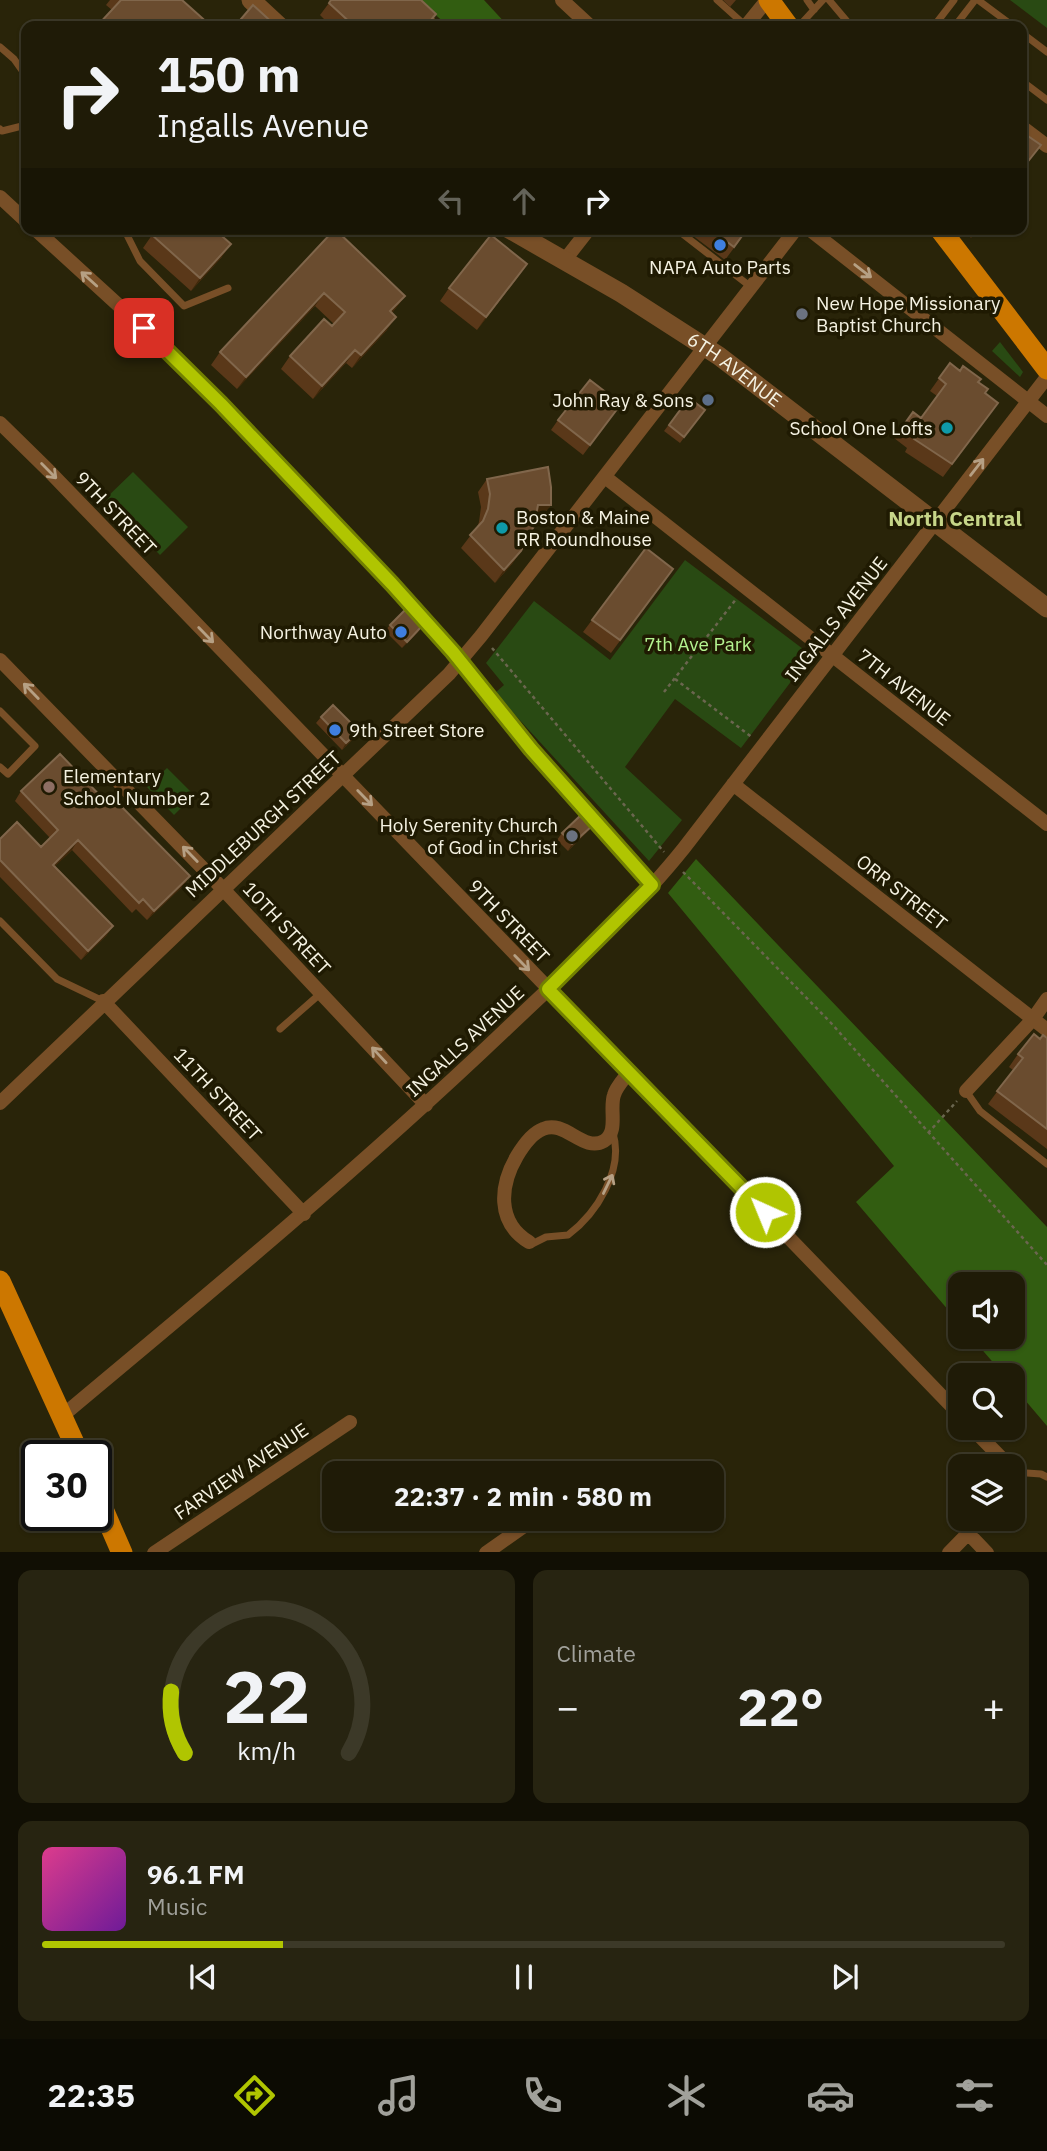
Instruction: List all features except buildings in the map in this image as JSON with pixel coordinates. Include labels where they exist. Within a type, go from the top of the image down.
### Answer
[{"type":"main road","points":[[768,0],[784,21]]},
{"type":"main road","points":[[945,235],[1047,369]]},
{"type":"main road","points":[[0,1281],[73,1440]]},
{"type":"main road","points":[[112,1529],[122,1552]]},
{"type":"street","points":[[251,0],[274,21]]},
{"type":"street","points":[[562,0],[585,21]]},
{"type":"street","points":[[750,21],[768,0]]},
{"type":"street","points":[[1027,131],[1047,146]]},
{"type":"street","points":[[0,197],[21,216]]},
{"type":"street","points":[[42,235],[162,345],[392,584],[460,661],[531,749],[652,885]]},
{"type":"street","name":"6TH AVENUE","points":[[519,235],[621,293],[705,346],[1047,608]]},
{"type":"street","points":[[564,261],[584,235]]},
{"type":"street","name":"MIDDLEBURGH STREET","points":[[0,1103],[103,1001],[460,661],[791,235]]},
{"type":"street","points":[[817,235],[1047,416]]},
{"type":"street","name":"INGALLS AVENUE","points":[[62,1416],[304,1214],[426,1105],[652,885],[673,862],[1047,377]]},
{"type":"street","name":"9TH STREET","points":[[0,423],[948,1403]]},
{"type":"street","name":"7TH AVENUE","points":[[605,477],[1047,824]]},
{"type":"street","name":"10TH STREET","points":[[0,660],[222,888],[426,1105]]},
{"type":"street","name":"ORR STREET","points":[[733,784],[1047,1030]]},
{"type":"street","points":[[966,1091],[1047,999]]},
{"type":"street","name":"11TH STREET","points":[[103,1001],[304,1214]]},
{"type":"street","points":[[529,1242],[515,1229],[504,1200],[504,1186],[521,1148],[544,1128],[563,1129],[579,1139],[596,1143],[609,1136],[615,1092],[629,1072]]},
{"type":"street","name":"FARVIEW AVENUE","points":[[154,1552],[350,1422]]},
{"type":"street","points":[[982,1440],[994,1454]]},
{"type":"street","points":[[486,1552],[516,1531]]},
{"type":"street","points":[[949,1552],[968,1533],[987,1552]]},
{"type":"lane","points":[[717,0],[740,21]]},
{"type":"lane","points":[[807,0],[814,10]]},
{"type":"lane","points":[[804,21],[823,0]]},
{"type":"lane","points":[[829,0],[847,21]]},
{"type":"lane","points":[[938,21],[954,0]]},
{"type":"lane","points":[[959,21],[976,0],[1006,21]]},
{"type":"lane","points":[[418,9],[432,21]]},
{"type":"lane","points":[[1027,37],[1047,52]]},
{"type":"lane","points":[[0,47],[21,69]]},
{"type":"lane","points":[[1027,85],[1047,100]]},
{"type":"lane","points":[[0,129],[2,131],[21,126]]},
{"type":"lane","points":[[127,235],[140,261],[184,306],[228,288]]},
{"type":"lane","points":[[684,235],[751,287]]},
{"type":"lane","points":[[0,711],[35,746],[8,774],[0,767]]},
{"type":"lane","points":[[0,921],[57,979],[103,1001]]},
{"type":"lane","points":[[281,1029],[321,993]]},
{"type":"lane","points":[[966,1091],[980,1111],[1047,1164]]},
{"type":"lane","points":[[529,1242],[532,1244],[546,1237],[568,1235],[601,1197],[615,1167],[616,1144],[612,1129]]},
{"type":"lane","points":[[1025,1475],[1041,1474],[1047,1477]]},
{"type":"path","points":[[664,692],[746,587]]},
{"type":"path","points":[[492,648],[673,862],[831,1023],[1047,1265]]},
{"type":"path","points":[[675,679],[763,746]]},
{"type":"path","points":[[928,1133],[966,1091]]},
{"type":"green space","points":[[419,0],[484,0],[503,21],[442,21]]},
{"type":"green space","points":[[1010,0],[1047,0],[1047,28]]},
{"type":"green space","points":[[1000,342],[1023,372],[1020,377],[992,351]]},
{"type":"green space","points":[[133,472],[188,527],[160,555],[105,499]]},
{"type":"green space","name":"7th Ave Park","points":[[685,560],[811,655],[741,748],[675,699],[625,767],[682,820],[649,861],[495,693],[504,685],[486,663],[534,601],[610,660]]},
{"type":"green space","points":[[167,768],[194,795],[174,815],[147,787]]},
{"type":"green space","points":[[696,859],[1047,1227],[1047,1426],[1025,1400],[1025,1363],[994,1363],[981,1349],[1025,1349],[1025,1272],[948,1272],[948,1310],[856,1202],[894,1166],[668,893]]},
{"type":"place","name":"NAPA Auto Parts","points":[[720,245]]},
{"type":"place","name":"New Hope Missionary Baptist Church","points":[[802,314]]},
{"type":"place","name":"John Ray & Sons","points":[[708,400]]},
{"type":"place","name":"School One Lofts","points":[[947,428]]},
{"type":"place","name":"Boston & Maine RR Roundhouse","points":[[502,528]]},
{"type":"place","name":"Northway Auto","points":[[401,632]]},
{"type":"place","name":"9th Street Store","points":[[335,730]]},
{"type":"place","name":"Elementary School Number 2","points":[[49,787]]},
{"type":"place","name":"Holy Serenity Church of God in Christ","points":[[572,836]]},
{"type":"district","name":"North Central","points":[[955,519]]},
{"type":"route","points":[[144,328],[221,404],[392,584],[453,652],[531,749],[652,885],[548,989],[765,1212]]}]
